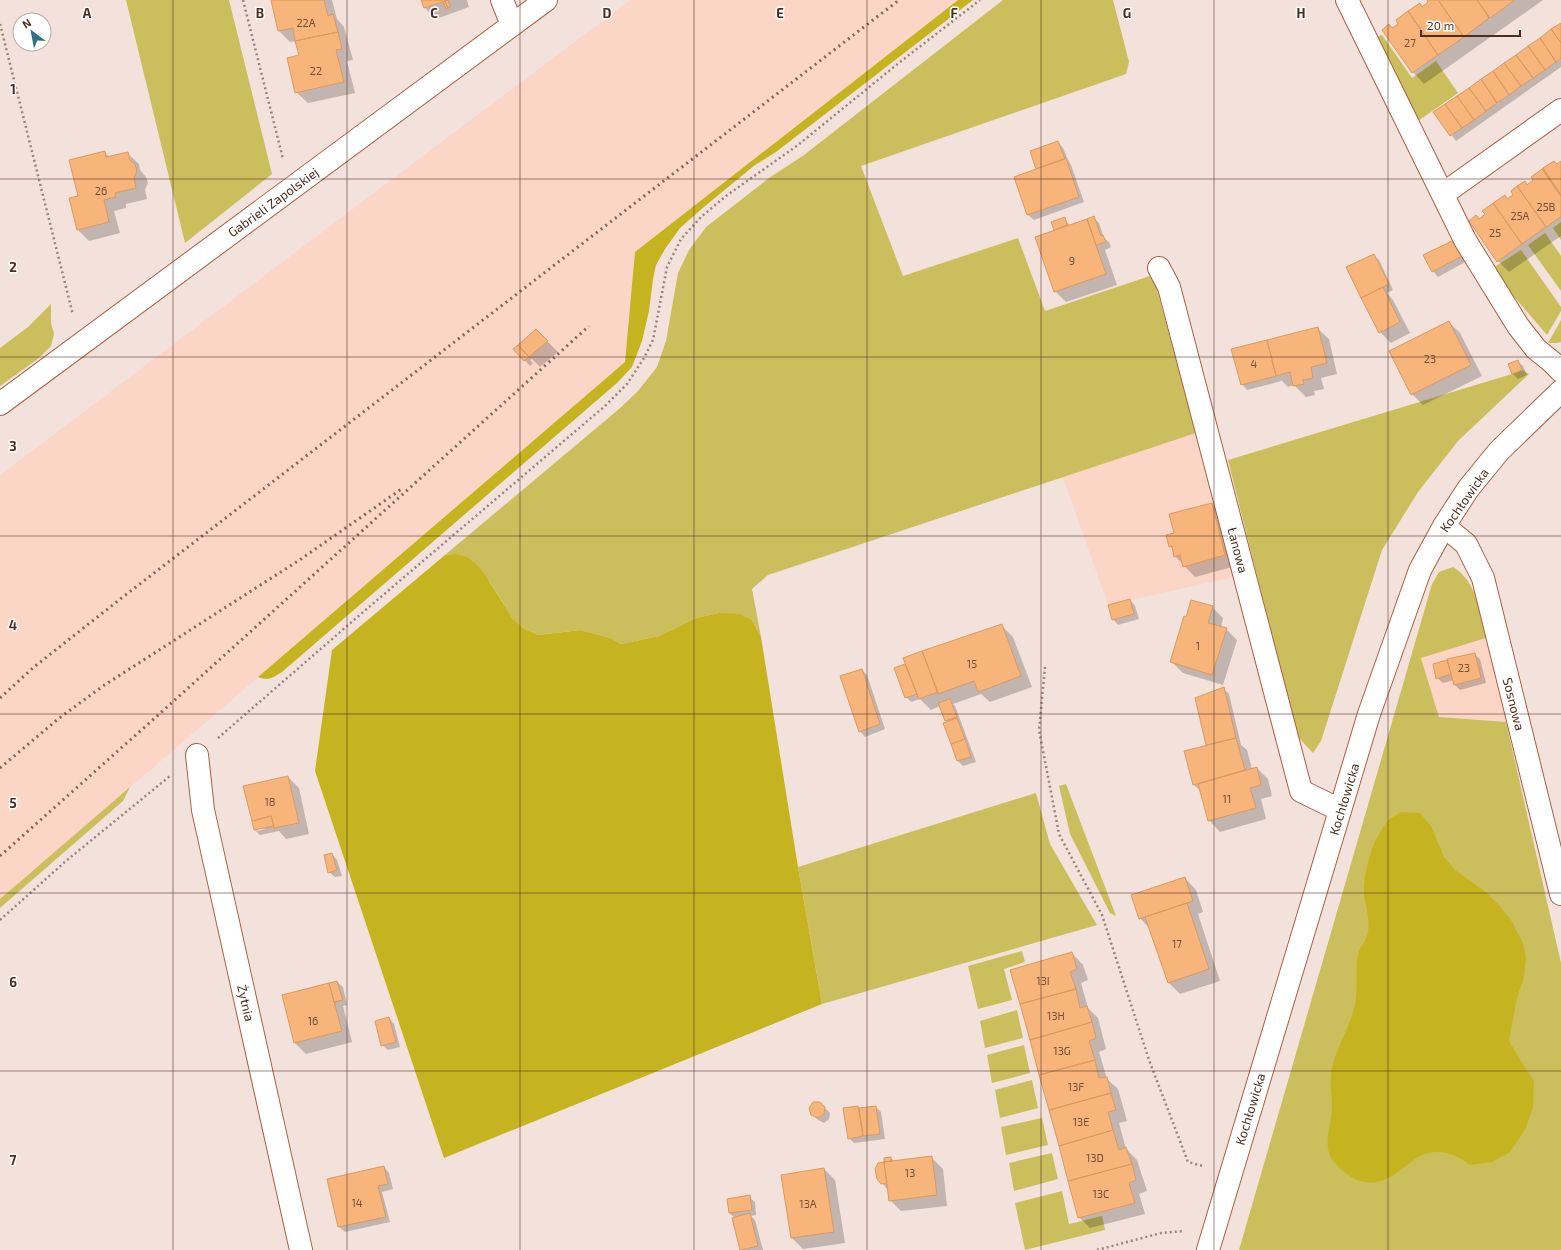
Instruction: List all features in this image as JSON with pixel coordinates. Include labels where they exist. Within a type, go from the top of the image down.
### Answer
[{"type":"street","points":[[502,0],[512,25]]},
{"type":"street","name":"Gabrieli Zapolskiej","points":[[0,404],[546,0]]},
{"type":"street","points":[[1349,1],[1465,240],[1518,326],[1536,349],[1561,371]]},
{"type":"street","points":[[1443,194],[1561,110]]},
{"type":"street","name":"Łanowa","points":[[1159,268],[1169,287],[1301,791],[1340,810]]},
{"type":"street","name":"Kochłowicka","points":[[1208,1250],[1340,810],[1401,621],[1420,570],[1444,526],[1468,489],[1499,451],[1561,391]]},
{"type":"street","name":"Sosnowa","points":[[1444,526],[1466,544],[1483,578],[1561,894]]},
{"type":"street","name":"Żytnia","points":[[197,755],[203,810],[301,1250]]},
{"type":"path","points":[[243,0],[291,189]]},
{"type":"path","points":[[0,920],[66,861],[197,755],[605,406],[628,384],[644,358],[653,340],[667,267],[681,239],[701,217],[726,196],[798,145],[900,62],[980,0]]},
{"type":"path","points":[[0,24],[80,344]]},
{"type":"path","points":[[1045,667],[1039,730],[1059,834],[1102,915],[1149,1060],[1188,1162],[1230,1175]]},
{"type":"path","points":[[1097,1250],[1161,1233],[1214,1228]]},
{"type":"shaded area","points":[[126,0],[229,0],[272,174],[185,243]]},
{"type":"shaded area","points":[[630,0],[958,0],[635,252],[625,362],[0,899],[0,475]]},
{"type":"shaded area","points":[[958,0],[973,0],[776,152],[755,165],[680,228],[656,265],[649,311],[642,341],[632,367],[617,383],[282,672],[270,678],[265,679],[258,677],[625,362],[635,252]]},
{"type":"shaded area","points":[[1003,0],[1113,0],[1129,62],[1126,74],[861,166],[903,276],[1018,238],[1045,311],[1153,275],[1196,433],[768,575],[752,589],[761,637],[752,620],[719,613],[696,618],[659,636],[621,644],[611,638],[580,630],[538,635],[525,629],[513,619],[490,582],[455,554],[445,555],[619,409],[638,391],[657,367],[666,341],[678,273],[689,250],[706,227],[769,178],[804,155]]},
{"type":"shaded area","points":[[1382,35],[1412,78],[1436,61],[1458,93],[1418,121],[1377,37]]},
{"type":"shaded area","points":[[1561,222],[1561,240],[1553,228]]},
{"type":"shaded area","points":[[1545,233],[1561,256],[1561,291],[1528,245]]},
{"type":"shaded area","points":[[1521,250],[1561,307],[1561,311],[1547,335],[1499,279],[1493,268]]},
{"type":"shaded area","points":[[51,304],[51,323],[54,334],[51,346],[39,358],[0,386],[0,348],[28,327]]},
{"type":"shaded area","points":[[1561,320],[1561,342],[1548,343]]},
{"type":"shaded area","points":[[1522,370],[1529,374],[1458,441],[1418,492],[1382,550],[1321,741],[1313,753],[1297,736],[1228,460]]},
{"type":"shaded area","points":[[1196,433],[1238,576],[1108,605],[1063,477]]},
{"type":"shaded area","points":[[455,554],[467,557],[475,563],[484,573],[513,619],[525,629],[538,635],[580,630],[611,638],[621,644],[659,636],[696,618],[719,613],[739,614],[752,620],[761,637],[798,867],[822,1004],[444,1158],[315,771],[332,650],[445,555]]},
{"type":"shaded area","points":[[1453,567],[1461,573],[1473,589],[1486,638],[1421,658],[1439,717],[1506,722],[1561,963],[1561,1250],[1239,1250],[1432,584],[1439,572]]},
{"type":"shaded area","points":[[1486,638],[1506,722],[1439,717],[1421,657]]},
{"type":"shaded area","points":[[1066,784],[1116,916],[1110,913],[1070,834],[1059,786]]},
{"type":"shaded area","points":[[130,787],[123,801],[0,908],[0,899]]},
{"type":"shaded area","points":[[1036,793],[1050,844],[1097,925],[822,1004],[798,867]]},
{"type":"shaded area","points":[[1401,812],[1420,813],[1431,826],[1444,857],[1455,870],[1487,893],[1499,905],[1511,920],[1523,943],[1526,957],[1524,977],[1517,998],[1509,1041],[1534,1082],[1533,1108],[1525,1130],[1510,1152],[1492,1162],[1470,1165],[1465,1161],[1447,1153],[1428,1153],[1418,1157],[1386,1179],[1370,1183],[1362,1182],[1347,1175],[1330,1156],[1328,1149],[1328,1135],[1332,1114],[1331,1077],[1334,1060],[1355,1005],[1358,954],[1368,932],[1368,918],[1364,889],[1369,860],[1374,843],[1386,822]]},
{"type":"shaded area","points":[[1022,951],[1025,962],[1004,969],[1012,1000],[978,1009],[968,966]]},
{"type":"shaded area","points":[[1017,1010],[1023,1038],[985,1048],[980,1021]]},
{"type":"shaded area","points":[[1024,1045],[1030,1073],[992,1083],[987,1055]]},
{"type":"shaded area","points":[[1032,1080],[1038,1108],[1000,1118],[995,1090]]},
{"type":"shaded area","points":[[1042,1118],[1048,1145],[1006,1155],[1001,1127]]},
{"type":"shaded area","points":[[1052,1153],[1058,1179],[1014,1191],[1009,1163]]},
{"type":"shaded area","points":[[1062,1191],[1069,1224],[1102,1216],[1105,1230],[1025,1250],[1015,1203]]},
{"type":"building","points":[[271,0],[324,0],[328,16],[333,14],[338,32],[295,41],[293,28],[278,31]]},
{"type":"building","points":[[421,0],[448,0],[424,8]]},
{"type":"building","points":[[448,0],[450,7],[448,8],[445,1]]},
{"type":"building","points":[[1427,0],[1438,0],[1464,37],[1438,55],[1408,11],[1420,3],[1422,7],[1428,2]]},
{"type":"building","points":[[1438,0],[1477,0],[1489,18],[1464,37]]},
{"type":"building","points":[[1477,0],[1515,0],[1490,18]]},
{"type":"building","points":[[445,1],[448,8],[446,9],[443,2]]},
{"type":"building","points":[[1408,11],[1438,55],[1412,73],[1382,30],[1389,24],[1392,28],[1398,24],[1396,20]]},
{"type":"building","points":[[1561,23],[1561,43],[1551,29]]},
{"type":"building","points":[[1551,29],[1561,43],[1561,58],[1556,62],[1540,38]]},
{"type":"building","points":[[338,32],[342,49],[336,50],[344,82],[295,93],[287,58],[299,55],[295,41]]},
{"type":"building","points":[[1540,38],[1556,62],[1545,70],[1528,46]]},
{"type":"building","points":[[1528,46],[1545,70],[1533,78],[1516,55]]},
{"type":"building","points":[[1516,55],[1533,78],[1521,86],[1504,63]]},
{"type":"building","points":[[1504,63],[1521,86],[1509,95],[1493,71]]},
{"type":"building","points":[[1493,71],[1509,95],[1497,103],[1481,79]]},
{"type":"building","points":[[1481,79],[1497,103],[1486,111],[1469,88]]},
{"type":"building","points":[[1469,88],[1486,111],[1474,120],[1457,96]]},
{"type":"building","points":[[1457,96],[1474,120],[1462,128],[1445,104]]},
{"type":"building","points":[[1445,104],[1462,128],[1450,136],[1433,112]]},
{"type":"building","points":[[1058,141],[1065,159],[1036,169],[1030,151]]},
{"type":"building","points":[[105,151],[106,157],[128,152],[130,160],[135,164],[137,171],[134,178],[136,188],[115,193],[116,197],[104,200],[109,222],[77,230],[69,198],[78,196],[69,160]]},
{"type":"building","points":[[1066,158],[1079,197],[1027,215],[1014,177]]},
{"type":"building","points":[[1554,161],[1557,164],[1561,161],[1561,195],[1543,168]]},
{"type":"building","points":[[1543,168],[1561,195],[1561,196],[1542,169]]},
{"type":"building","points":[[1542,169],[1561,196],[1561,217],[1546,227],[1517,186],[1525,181],[1527,185],[1533,180],[1531,177]]},
{"type":"building","points":[[1517,186],[1546,227],[1522,244],[1493,203],[1505,195],[1507,199],[1513,195],[1511,191]]},
{"type":"building","points":[[1493,203],[1522,244],[1497,262],[1469,221],[1476,215],[1479,219],[1485,214],[1482,211]]},
{"type":"building","points":[[1094,216],[1101,236],[1103,235],[1106,242],[1096,245],[1087,219]]},
{"type":"building","points":[[1065,217],[1067,225],[1054,230],[1051,222]]},
{"type":"building","points":[[1087,219],[1106,274],[1054,292],[1035,237]]},
{"type":"building","points":[[1454,240],[1462,256],[1432,272],[1423,255]]},
{"type":"building","points":[[1374,254],[1389,284],[1361,298],[1346,267]]},
{"type":"building","points":[[1383,287],[1400,322],[1379,333],[1361,298]]},
{"type":"building","points":[[1449,321],[1471,365],[1411,395],[1389,351]]},
{"type":"building","points":[[1318,327],[1327,363],[1311,367],[1313,378],[1303,380],[1304,384],[1293,386],[1290,372],[1276,376],[1267,340]]},
{"type":"building","points":[[536,329],[548,341],[529,357],[518,345]]},
{"type":"building","points":[[1267,340],[1276,376],[1241,385],[1231,349]]},
{"type":"building","points":[[518,345],[529,357],[524,361],[513,349]]},
{"type":"building","points":[[1518,360],[1522,370],[1512,374],[1508,364]]},
{"type":"building","points":[[1212,503],[1225,555],[1183,567],[1180,555],[1174,557],[1172,546],[1169,547],[1166,535],[1174,533],[1169,514]]},
{"type":"building","points":[[1130,599],[1134,614],[1112,620],[1108,605]]},
{"type":"building","points":[[1191,600],[1213,606],[1208,623],[1227,628],[1212,675],[1170,662],[1184,616],[1186,617]]},
{"type":"building","points":[[1002,624],[1021,676],[978,692],[974,681],[938,694],[922,651]]},
{"type":"building","points":[[922,651],[938,692],[919,699],[903,658]]},
{"type":"building","points":[[1475,653],[1481,678],[1454,685],[1447,659]]},
{"type":"building","points":[[1447,660],[1451,674],[1436,679],[1433,664]]},
{"type":"building","points":[[905,664],[917,694],[905,698],[894,668]]},
{"type":"building","points":[[862,669],[880,724],[859,732],[840,676]]},
{"type":"building","points":[[1224,687],[1236,738],[1206,745],[1195,698]]},
{"type":"building","points":[[950,699],[957,717],[945,721],[938,703]]},
{"type":"building","points":[[957,718],[965,739],[951,744],[943,723]]},
{"type":"building","points":[[1236,738],[1245,770],[1193,785],[1184,751]]},
{"type":"building","points":[[965,739],[971,757],[957,761],[951,744]]},
{"type":"building","points":[[1257,767],[1261,785],[1250,788],[1256,808],[1208,821],[1198,784]]},
{"type":"building","points":[[288,776],[299,823],[274,828],[271,816],[252,821],[243,786]]},
{"type":"building","points":[[271,816],[274,826],[254,830],[252,821]]},
{"type":"building","points":[[332,853],[337,870],[328,873],[324,855]]},
{"type":"building","points":[[1185,877],[1193,901],[1139,919],[1131,895]]},
{"type":"building","points":[[1187,903],[1209,969],[1168,983],[1145,917]]},
{"type":"building","points":[[1072,952],[1077,969],[1070,972],[1076,989],[1020,1004],[1010,970]]},
{"type":"building","points":[[337,981],[343,1000],[334,1002],[329,983]]},
{"type":"building","points":[[329,983],[342,1031],[294,1043],[282,995]]},
{"type":"building","points":[[1076,989],[1080,1008],[1087,1006],[1092,1022],[1030,1040],[1020,1004]]},
{"type":"building","points":[[389,1017],[396,1042],[381,1046],[375,1021]]},
{"type":"building","points":[[1092,1022],[1096,1038],[1089,1041],[1095,1060],[1039,1075],[1030,1040]]},
{"type":"building","points":[[1095,1060],[1099,1078],[1107,1077],[1111,1093],[1049,1110],[1039,1075]]},
{"type":"building","points":[[1111,1093],[1116,1110],[1108,1112],[1113,1130],[1059,1146],[1049,1110]]},
{"type":"building","points":[[813,1102],[820,1102],[825,1107],[824,1114],[818,1118],[811,1115],[809,1108]]},
{"type":"building","points":[[858,1106],[863,1136],[848,1139],[843,1108]]},
{"type":"building","points":[[876,1106],[880,1134],[863,1136],[859,1108]]},
{"type":"building","points":[[1113,1130],[1119,1150],[1126,1147],[1132,1164],[1068,1181],[1059,1146]]},
{"type":"building","points":[[932,1156],[937,1195],[889,1201],[884,1162]]},
{"type":"building","points":[[891,1157],[891,1161],[884,1162],[884,1158]]},
{"type":"building","points":[[884,1162],[887,1183],[881,1184],[877,1179],[875,1169],[878,1163]]},
{"type":"building","points":[[1132,1164],[1136,1180],[1129,1183],[1135,1203],[1078,1218],[1068,1181]]},
{"type":"building","points":[[384,1166],[388,1184],[378,1186],[386,1217],[338,1227],[327,1179]]},
{"type":"building","points":[[824,1168],[834,1232],[791,1238],[781,1175]]},
{"type":"building","points":[[750,1195],[752,1210],[729,1213],[727,1199]]},
{"type":"building","points":[[750,1213],[758,1246],[740,1250],[732,1218]]},
{"type":"railway","points":[[0,698],[34,667],[119,600],[899,0]]},
{"type":"railway","points":[[0,856],[589,326]]},
{"type":"railway","points":[[0,768],[58,719],[103,686],[301,559],[403,488]]}]
